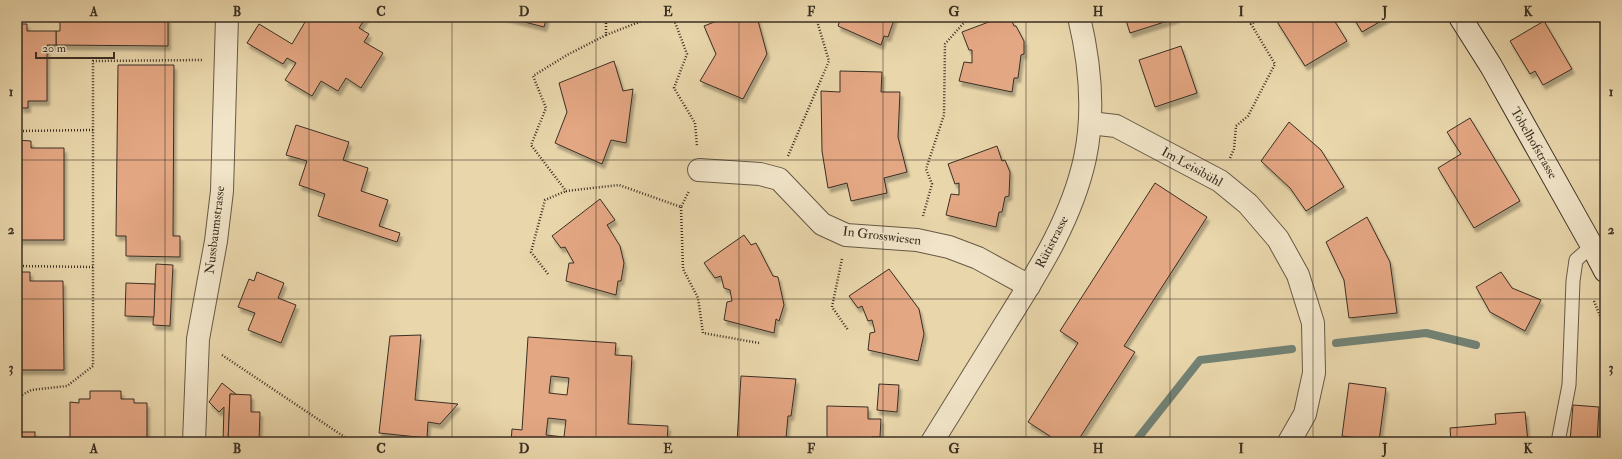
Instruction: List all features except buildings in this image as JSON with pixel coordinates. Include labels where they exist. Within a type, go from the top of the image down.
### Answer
[{"type":"street","name":"Nussbaumstrasse","points":[[194,442],[198,339],[216,241],[222,191],[228,17]]},
{"type":"street","name":"Rütistrasse","points":[[932,442],[1055,242],[1074,196],[1085,158],[1090,123],[1090,78],[1086,44],[1078,17]]},
{"type":"street","name":"Tobelhofstrasse","points":[[1460,17],[1490,66],[1605,271]]},
{"type":"street","name":"Im Leisibühl","points":[[1090,123],[1116,126],[1220,181],[1248,204],[1278,239],[1298,275],[1313,323],[1314,372],[1305,414],[1288,442]]},
{"type":"street","name":"In Grosswiesen","points":[[699,170],[760,174],[779,179],[822,224],[846,235],[917,240],[949,247],[978,258],[1029,286]]},
{"type":"lane","points":[[1558,442],[1569,385],[1573,281],[1576,260],[1592,246]]},
{"type":"path","points":[[606,17],[606,35]]},
{"type":"path","points":[[566,191],[531,145],[546,108],[533,76],[566,55],[606,35],[652,17]]},
{"type":"path","points":[[673,17],[686,54],[674,88],[695,123],[699,170],[681,207],[683,269],[698,298],[703,333],[760,343]]},
{"type":"path","points":[[797,134],[829,61],[817,21],[818,17]]},
{"type":"path","points":[[917,240],[932,184],[926,169],[944,115],[946,44],[969,17]]},
{"type":"path","points":[[1220,181],[1234,149],[1236,126],[1248,116],[1274,64],[1251,24],[1263,17]]},
{"type":"path","points":[[17,398],[31,390],[67,386],[93,366],[93,60],[226,60]]},
{"type":"path","points":[[17,131],[93,130]]},
{"type":"path","points":[[548,274],[531,252],[545,200],[566,191],[619,185],[681,207]]},
{"type":"path","points":[[846,235],[832,307],[848,330]]},
{"type":"path","points":[[17,266],[93,267]]},
{"type":"path","points":[[198,339],[352,442]]},
{"type":"waterway","points":[[1336,343],[1426,333],[1476,345]]},
{"type":"waterway","points":[[1135,442],[1200,360],[1292,349]]}]
